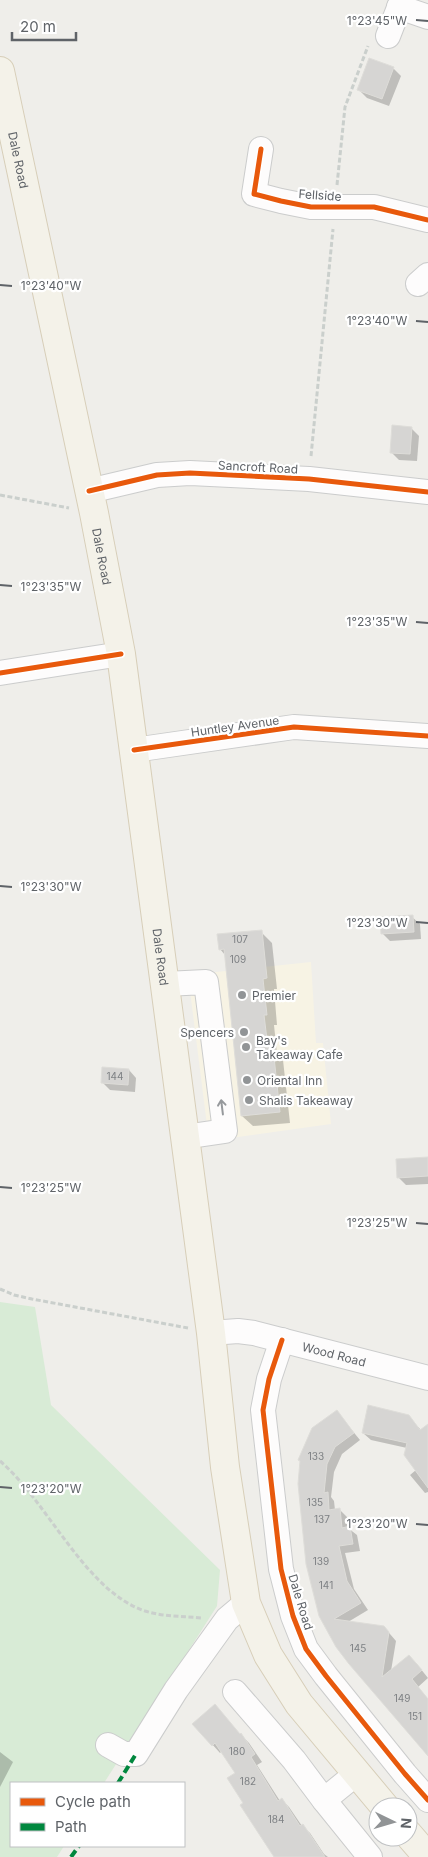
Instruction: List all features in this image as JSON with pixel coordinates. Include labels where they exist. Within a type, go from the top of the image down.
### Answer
[{"type":"main road","name":"Dale Road","points":[[0,71],[8,145],[92,502],[121,654],[211,1333],[237,1611],[294,1696],[376,1797]]},
{"type":"main road","points":[[418,1846],[428,1857]]},
{"type":"street","points":[[388,36],[401,3],[428,17]]},
{"type":"street","name":"Fellside","points":[[261,149],[254,194],[311,206],[374,207],[428,220]]},
{"type":"street","name":"Sancroft Road","points":[[92,502],[157,475],[190,473],[309,479],[428,492]]},
{"type":"street","points":[[0,674],[121,654]]},
{"type":"street","name":"Huntley Avenue","points":[[134,750],[294,727],[428,736]]},
{"type":"street","points":[[165,984],[206,982],[225,1131],[184,1137]]},
{"type":"street","name":"Wood Road","points":[[211,1333],[254,1332],[428,1378]]},
{"type":"street","name":"Dale Road","points":[[282,1340],[269,1379],[263,1410],[281,1569],[293,1616],[306,1649],[405,1774],[428,1800]]},
{"type":"street","points":[[108,1745],[124,1754],[136,1754],[176,1690],[237,1611]]},
{"type":"street","points":[[235,1692],[294,1760],[370,1857]]},
{"type":"street","points":[[324,1800],[356,1774]]},
{"type":"path","points":[[309,479],[345,106],[370,40],[388,36]]},
{"type":"path","points":[[0,495],[92,502]]},
{"type":"path","points":[[0,1289],[14,1295],[32,1299],[211,1333]]},
{"type":"path","points":[[0,1461],[17,1476],[93,1574],[117,1596],[143,1610],[164,1615],[237,1611]]},
{"type":"shaded area","points":[[311,962],[316,1043],[323,1043],[331,1124],[209,1141],[188,975]]},
{"type":"green space","points":[[0,1302],[35,1307],[51,1405],[220,1570],[217,1606],[105,1782],[10,1782],[10,1847],[63,1847],[57,1857],[0,1857]]},
{"type":"building","points":[[369,58],[394,67],[382,99],[357,90]]},
{"type":"building","points":[[392,425],[412,427],[410,454],[390,453]]},
{"type":"building","points":[[413,915],[414,932],[381,934],[380,917]]},
{"type":"building","points":[[262,930],[267,978],[263,979],[267,1015],[264,1015],[268,1048],[273,1048],[280,1112],[241,1116],[224,949],[219,950],[217,934]]},
{"type":"building","points":[[102,1067],[129,1069],[128,1085],[101,1083]]},
{"type":"building","points":[[428,1157],[428,1176],[397,1178],[396,1159]]},
{"type":"building","points":[[368,1405],[409,1415],[420,1430],[428,1424],[428,1488],[404,1455],[407,1443],[362,1433]]},
{"type":"building","points":[[337,1410],[354,1433],[335,1447],[327,1464],[324,1493],[328,1492],[329,1510],[340,1508],[342,1528],[350,1526],[353,1544],[339,1546],[347,1581],[361,1603],[334,1619],[384,1626],[389,1632],[382,1677],[409,1655],[422,1670],[412,1679],[428,1699],[428,1756],[349,1664],[336,1647],[319,1616],[306,1564],[298,1484],[300,1461],[298,1460],[312,1428]]},
{"type":"building","points":[[215,1704],[241,1733],[255,1754],[251,1757],[278,1801],[282,1798],[300,1826],[303,1824],[325,1857],[274,1857],[240,1805],[243,1803],[227,1778],[235,1773],[215,1743],[212,1746],[192,1724]]},
{"type":"marked path","points":[[119,1782],[136,1754]]},
{"type":"marked path","points":[[71,1857],[78,1847]]},
{"type":"cycle path","points":[[261,149],[254,194],[311,207],[374,207],[428,220]]},
{"type":"cycle path","points":[[89,491],[157,475],[190,473],[309,479],[428,492]]},
{"type":"cycle path","points":[[0,673],[121,654]]},
{"type":"cycle path","points":[[134,750],[294,727],[428,736]]},
{"type":"cycle path","points":[[282,1340],[269,1379],[263,1410],[281,1569],[293,1616],[306,1649],[405,1774],[428,1800]]},
{"type":"place","name":"Premier","points":[[242,995]]},
{"type":"place","name":"Spencers","points":[[244,1032]]},
{"type":"place","name":"Bay's Takeaway Cafe","points":[[246,1047]]},
{"type":"place","name":"Oriental Inn","points":[[247,1080]]},
{"type":"place","name":"Shalis Takeaway","points":[[249,1100]]}]
